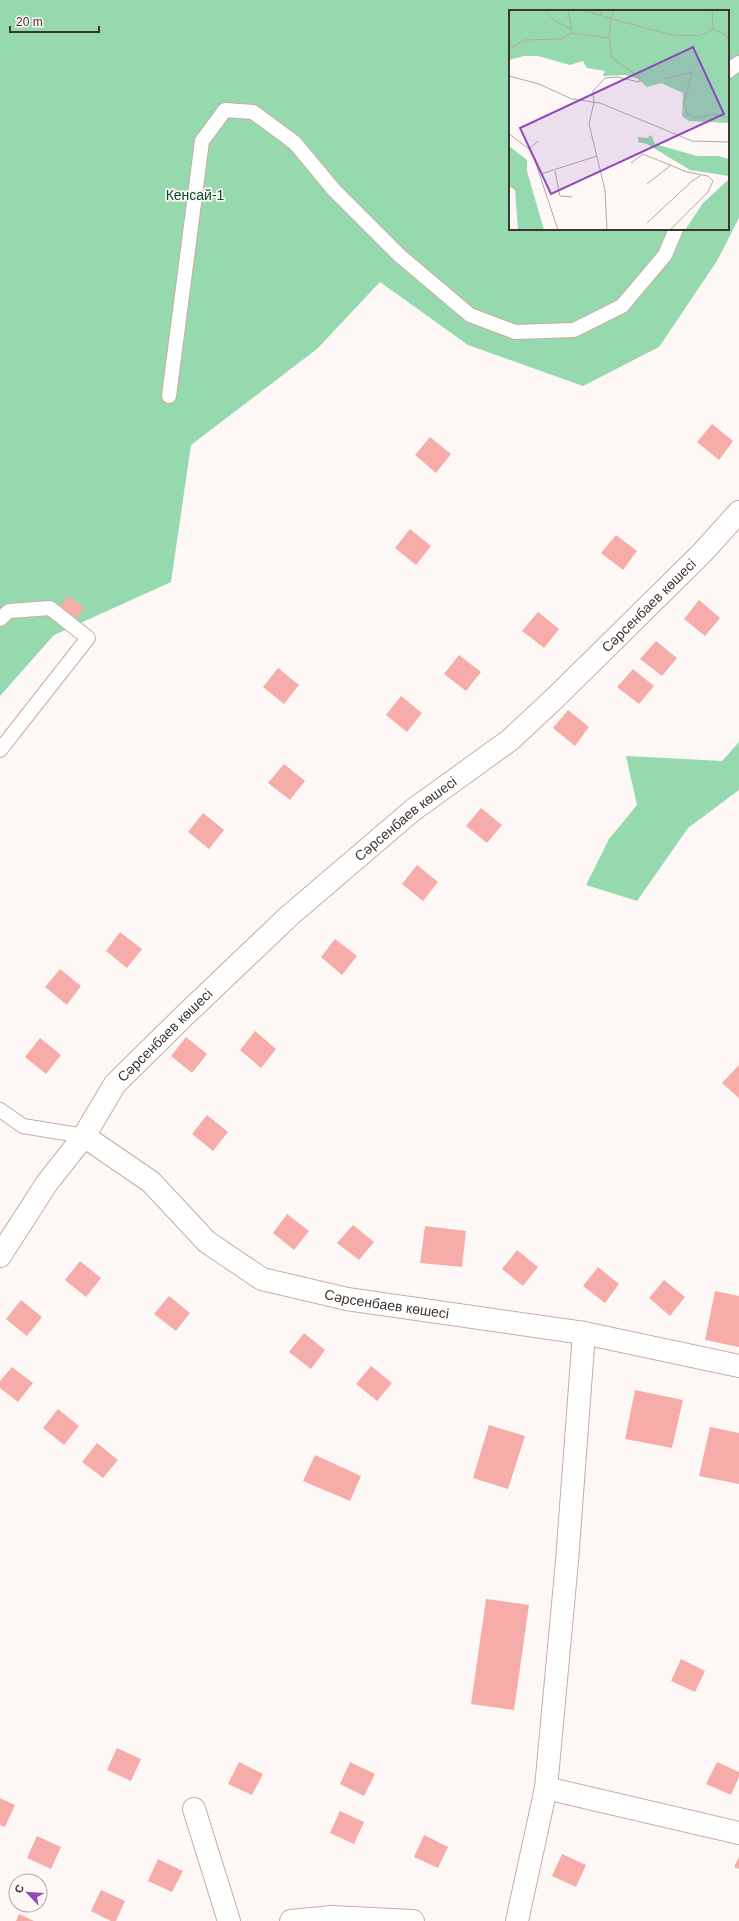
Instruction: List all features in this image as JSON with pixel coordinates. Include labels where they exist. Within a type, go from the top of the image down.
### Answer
[{"type":"street","name":"Сәрсенбаев көшесі","points":[[0,1256],[47,1183],[84,1136],[115,1084],[289,916],[414,810],[510,740],[555,698],[702,553],[739,512]]},
{"type":"street","name":"Сәрсенбаев көшесі","points":[[84,1136],[151,1182],[207,1242],[262,1279],[347,1299],[584,1333],[739,1366]]},
{"type":"street","points":[[517,1921],[546,1788],[567,1561],[584,1333]]},
{"type":"street","points":[[546,1788],[739,1833]]},
{"type":"street","points":[[194,1809],[229,1921]]},
{"type":"street","points":[[291,1921],[332,1917],[413,1921]]},
{"type":"lane","points":[[729,70],[739,63]]},
{"type":"lane","points":[[169,396],[202,142],[225,110],[253,112],[295,142],[334,190],[400,256],[470,315],[515,332],[574,330],[622,306],[666,256],[676,230]]},
{"type":"lane","points":[[0,619],[9,611],[50,608],[88,638],[0,750]]},
{"type":"lane","points":[[0,1110],[22,1126],[84,1136]]},
{"type":"green space","name":"Кенсай-1","points":[[0,0],[739,0],[739,218],[717,261],[659,347],[583,386],[468,345],[380,282],[317,349],[191,445],[171,582],[54,635],[0,696]]},
{"type":"green space","points":[[739,742],[739,790],[688,828],[637,901],[586,885],[609,839],[637,805],[626,756],[722,761]]},
{"type":"building","points":[[712,424],[733,441],[719,460],[697,442]]},
{"type":"building","points":[[430,437],[451,454],[436,473],[415,455]]},
{"type":"building","points":[[410,529],[431,546],[416,565],[395,548]]},
{"type":"building","points":[[616,535],[637,551],[623,570],[601,553]]},
{"type":"building","points":[[68,596],[85,608],[74,620],[59,608]]},
{"type":"building","points":[[699,600],[720,618],[705,636],[684,619]]},
{"type":"building","points":[[538,612],[559,629],[544,648],[522,631]]},
{"type":"building","points":[[656,641],[677,658],[662,676],[640,659]]},
{"type":"building","points":[[459,655],[481,672],[466,691],[444,674]]},
{"type":"building","points":[[278,668],[299,685],[284,704],[263,687]]},
{"type":"building","points":[[633,669],[654,686],[639,704],[617,687]]},
{"type":"building","points":[[401,696],[422,713],[407,732],[386,715]]},
{"type":"building","points":[[568,710],[589,727],[575,746],[553,728]]},
{"type":"building","points":[[284,764],[305,781],[290,800],[268,783]]},
{"type":"building","points":[[481,808],[502,825],[487,843],[466,826]]},
{"type":"building","points":[[203,813],[224,830],[209,849],[188,832]]},
{"type":"building","points":[[417,865],[438,882],[423,901],[402,884]]},
{"type":"building","points":[[120,932],[142,949],[127,968],[106,951]]},
{"type":"building","points":[[335,939],[357,956],[342,975],[321,957]]},
{"type":"building","points":[[60,969],[81,986],[67,1005],[45,987]]},
{"type":"building","points":[[255,1031],[276,1049],[261,1068],[240,1050]]},
{"type":"building","points":[[186,1037],[207,1054],[192,1073],[171,1056]]},
{"type":"building","points":[[40,1038],[61,1055],[46,1074],[25,1057]]},
{"type":"building","points":[[739,1065],[739,1098],[722,1083]]},
{"type":"building","points":[[207,1115],[228,1132],[213,1151],[192,1134]]},
{"type":"building","points":[[287,1214],[309,1231],[294,1250],[273,1233]]},
{"type":"building","points":[[353,1225],[374,1242],[359,1260],[337,1243]]},
{"type":"building","points":[[425,1226],[466,1231],[462,1267],[420,1263]]},
{"type":"building","points":[[517,1250],[538,1267],[523,1286],[502,1269]]},
{"type":"building","points":[[80,1261],[101,1278],[86,1297],[65,1280]]},
{"type":"building","points":[[598,1267],[619,1284],[605,1303],[583,1286]]},
{"type":"building","points":[[664,1280],[685,1297],[670,1316],[649,1298]]},
{"type":"building","points":[[715,1291],[739,1296],[739,1347],[705,1340]]},
{"type":"building","points":[[169,1296],[190,1313],[176,1331],[154,1314]]},
{"type":"building","points":[[21,1300],[42,1317],[27,1336],[6,1319]]},
{"type":"building","points":[[304,1333],[325,1350],[311,1369],[289,1352]]},
{"type":"building","points":[[371,1366],[392,1383],[377,1401],[356,1384]]},
{"type":"building","points":[[12,1367],[33,1383],[18,1402],[0,1388],[0,1381]]},
{"type":"building","points":[[635,1390],[683,1400],[672,1448],[625,1439]]},
{"type":"building","points":[[58,1409],[79,1426],[64,1445],[43,1428]]},
{"type":"building","points":[[489,1425],[525,1436],[508,1489],[473,1478]]},
{"type":"building","points":[[710,1427],[739,1433],[739,1484],[699,1476]]},
{"type":"building","points":[[97,1443],[118,1460],[103,1478],[82,1462]]},
{"type":"building","points":[[315,1455],[361,1476],[350,1501],[303,1481]]},
{"type":"building","points":[[486,1599],[529,1605],[514,1710],[471,1704]]},
{"type":"building","points":[[681,1659],[705,1671],[695,1692],[671,1681]]},
{"type":"building","points":[[117,1748],[141,1759],[131,1781],[107,1770]]},
{"type":"building","points":[[239,1762],[263,1774],[252,1795],[228,1784]]},
{"type":"building","points":[[350,1762],[375,1774],[364,1796],[340,1784]]},
{"type":"building","points":[[717,1762],[739,1772],[739,1777],[731,1795],[706,1784]]},
{"type":"building","points":[[0,1798],[15,1805],[5,1827],[0,1825]]},
{"type":"building","points":[[340,1811],[364,1822],[354,1844],[330,1833]]},
{"type":"building","points":[[424,1835],[448,1847],[438,1868],[414,1857]]},
{"type":"building","points":[[37,1836],[61,1847],[51,1869],[27,1858]]},
{"type":"building","points":[[562,1854],[586,1865],[576,1887],[552,1876]]},
{"type":"building","points":[[739,1857],[739,1869],[734,1867]]},
{"type":"building","points":[[158,1859],[183,1871],[172,1892],[148,1881]]},
{"type":"building","points":[[101,1890],[125,1901],[116,1921],[111,1921],[91,1911]]},
{"type":"building","points":[[19,1914],[34,1921],[16,1921]]}]
